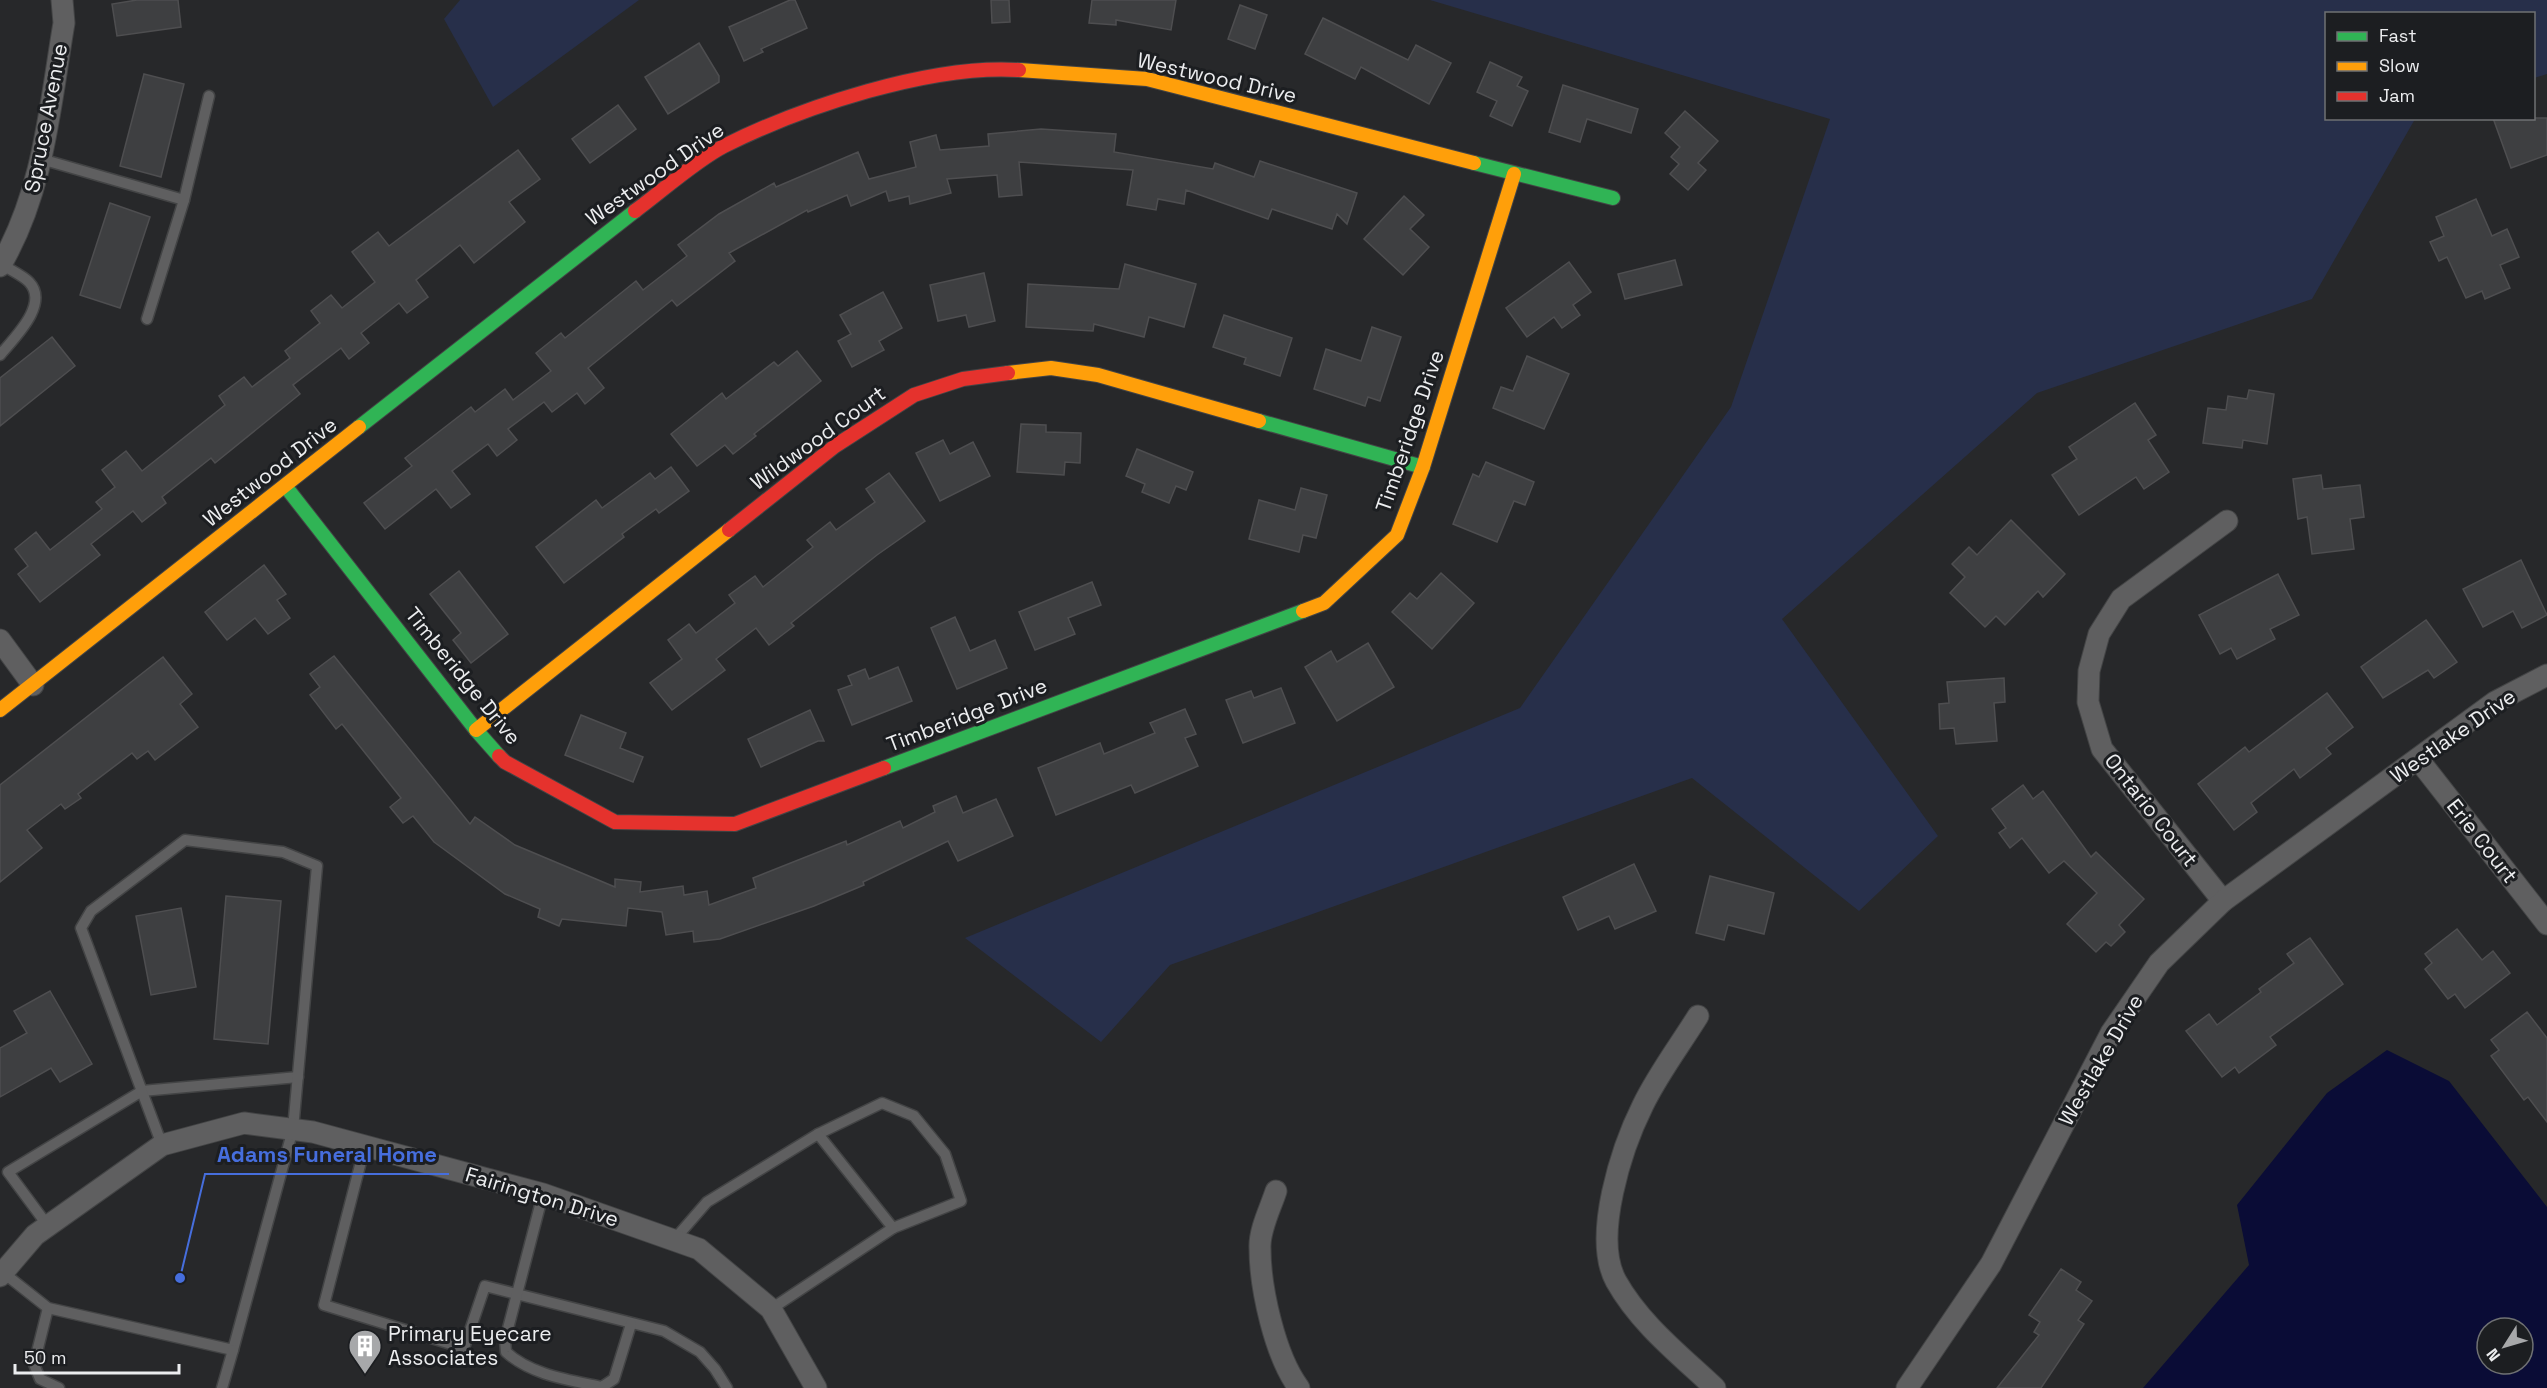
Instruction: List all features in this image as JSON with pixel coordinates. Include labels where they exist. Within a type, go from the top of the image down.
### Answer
[{"type":"street","name":"Spruce Avenue","points":[[1,265],[29,203],[41,159],[64,23],[62,0]]},
{"type":"street","name":"Westwood Drive","points":[[0,710],[624,219],[722,147],[819,106],[934,75],[1001,69],[1147,79],[1613,198]]},
{"type":"street","name":"Timberidge Drive","points":[[286,487],[476,730],[505,762],[615,822],[735,824],[1324,603],[1397,535],[1423,467],[1514,174]]},
{"type":"street","name":"Wildwood Court","points":[[476,730],[835,446],[914,395],[963,379],[1051,368],[1098,375],[1423,467]]},
{"type":"street","name":"Ontario Court","points":[[2223,901],[2102,749],[2088,702],[2089,671],[2099,634],[2121,599],[2227,521]]},
{"type":"street","points":[[0,640],[33,685]]},
{"type":"street","name":"Westlake Drive","points":[[1907,1388],[1991,1264],[2111,1033],[2159,963],[2223,901],[2495,702],[2547,675]]},
{"type":"street","name":"Erie Court","points":[[2418,759],[2547,924]]},
{"type":"street","points":[[1698,1016],[1643,1105],[1613,1183],[1607,1238],[1615,1278],[1640,1317],[1714,1388]]},
{"type":"street","name":"Fairington Drive","points":[[1,1273],[35,1235],[162,1145],[244,1123],[293,1129],[543,1194],[699,1249],[771,1309],[816,1388]]},
{"type":"street","points":[[1276,1191],[1259,1246],[1268,1311],[1290,1376],[1299,1388]]},
{"type":"lane","points":[[147,319],[184,200],[209,96]]},
{"type":"lane","points":[[41,159],[184,200]]},
{"type":"lane","points":[[0,355],[20,332],[36,304],[35,293],[29,283],[1,265]]},
{"type":"lane","points":[[162,1145],[81,928],[91,911],[185,840],[283,852],[317,866],[293,1129],[222,1388]]},
{"type":"lane","points":[[48,1226],[8,1172],[142,1091],[298,1077]]},
{"type":"lane","points":[[674,1240],[707,1202],[818,1134],[882,1103],[914,1116],[945,1154],[961,1201],[893,1228],[771,1309]]},
{"type":"lane","points":[[818,1134],[893,1228]]},
{"type":"lane","points":[[365,1146],[324,1305],[464,1348],[485,1286],[664,1331],[700,1352],[727,1388]]},
{"type":"lane","points":[[543,1194],[505,1340],[506,1352],[518,1363],[550,1375],[602,1387],[614,1379],[631,1324]]},
{"type":"lane","points":[[1,1273],[48,1308],[233,1350]]},
{"type":"lane","points":[[48,1308],[34,1364],[40,1379],[59,1388]]},
{"type":"shaded area","points":[[460,0],[639,0],[493,107],[444,19]]},
{"type":"shaded area","points":[[1430,0],[2547,0],[2547,74],[2535,78],[2535,12],[2325,12],[2325,120],[2414,120],[2312,299],[2037,393],[1782,619],[1938,836],[1859,911],[1692,778],[1170,965],[1101,1042],[965,938],[1520,708],[1731,407],[1830,119]]},
{"type":"shaded area","points":[[2387,1050],[2449,1081],[2547,1207],[2547,1388],[2143,1388],[2249,1265],[2237,1205],[2327,1093]]},
{"type":"building","points":[[137,0],[178,0],[181,27],[117,36],[112,4]]},
{"type":"building","points":[[790,0],[795,0],[807,28],[761,49],[763,52],[744,61],[729,27]]},
{"type":"building","points":[[991,0],[1009,0],[1010,22],[992,23]]},
{"type":"building","points":[[1092,0],[1176,0],[1171,30],[1116,20],[1116,25],[1089,23]]},
{"type":"building","points":[[1240,5],[1267,15],[1255,49],[1228,39]]},
{"type":"building","points":[[1323,18],[1408,60],[1416,45],[1451,63],[1429,104],[1361,67],[1355,79],[1305,54]]},
{"type":"building","points":[[699,43],[719,76],[719,82],[668,114],[645,77]]},
{"type":"building","points":[[1490,62],[1522,77],[1517,86],[1528,91],[1512,126],[1490,116],[1497,101],[1477,92]]},
{"type":"building","points":[[144,74],[184,84],[161,177],[120,166]]},
{"type":"building","points":[[1563,85],[1638,109],[1631,133],[1587,119],[1580,142],[1549,132]]},
{"type":"building","points":[[618,105],[636,129],[590,163],[572,139]]},
{"type":"building","points":[[1685,111],[1718,141],[1698,163],[1706,170],[1688,190],[1670,174],[1679,164],[1671,157],[1680,147],[1665,133]]},
{"type":"building","points":[[2547,118],[2547,155],[2511,168],[2494,120]]},
{"type":"building","points":[[1041,129],[1116,134],[1114,152],[1213,169],[1215,163],[1254,177],[1260,161],[1357,193],[1347,224],[1337,214],[1332,229],[1272,209],[1268,219],[1186,190],[1184,204],[1158,199],[1156,210],[1127,205],[1133,170],[1019,162],[1022,195],[999,197],[997,175],[947,179],[951,193],[910,204],[909,196],[889,201],[886,191],[851,206],[847,195],[808,212],[807,210],[729,253],[735,261],[677,306],[672,300],[588,368],[604,388],[585,404],[577,393],[552,412],[544,402],[508,429],[517,440],[497,456],[488,444],[452,471],[470,494],[451,508],[436,489],[385,529],[364,503],[412,466],[405,458],[471,407],[475,412],[505,389],[513,400],[551,371],[536,353],[561,333],[565,338],[636,281],[643,290],[687,256],[678,245],[719,214],[774,183],[776,187],[858,152],[869,179],[916,167],[910,142],[936,135],[940,150],[989,146],[988,134]]},
{"type":"building","points":[[518,150],[540,179],[509,202],[525,222],[474,263],[460,245],[416,280],[428,297],[407,313],[399,303],[361,333],[369,343],[349,359],[341,348],[293,385],[300,394],[215,463],[211,458],[162,497],[166,503],[142,522],[133,511],[91,544],[100,555],[40,602],[18,574],[28,566],[15,549],[36,532],[50,550],[102,509],[96,502],[115,487],[102,470],[126,451],[142,471],[225,405],[219,396],[244,377],[252,387],[290,358],[285,351],[320,323],[311,311],[331,295],[342,308],[375,282],[352,252],[378,232],[389,246]]},
{"type":"building","points":[[1404,196],[1424,215],[1410,229],[1429,247],[1403,275],[1364,239]]},
{"type":"building","points":[[2476,199],[2492,236],[2507,229],[2519,257],[2500,265],[2510,288],[2485,299],[2482,291],[2466,298],[2447,257],[2439,261],[2430,242],[2444,236],[2436,217]]},
{"type":"building","points":[[110,203],[150,217],[120,308],[80,295]]},
{"type":"building","points":[[1675,260],[1682,285],[1625,299],[1618,274]]},
{"type":"building","points":[[1569,262],[1591,292],[1573,305],[1580,315],[1562,328],[1554,317],[1527,337],[1506,308]]},
{"type":"building","points":[[1125,264],[1196,284],[1184,327],[1149,317],[1144,337],[1094,324],[1093,331],[1026,327],[1028,284],[1119,289]]},
{"type":"building","points":[[984,273],[995,321],[969,327],[966,315],[938,321],[930,285]]},
{"type":"building","points":[[883,292],[902,328],[879,341],[884,350],[852,367],[838,341],[851,334],[840,315]]},
{"type":"building","points":[[1224,315],[1292,338],[1280,376],[1244,364],[1246,358],[1213,347]]},
{"type":"building","points":[[1372,327],[1401,337],[1380,401],[1368,397],[1365,406],[1314,389],[1326,349],[1361,361]]},
{"type":"building","points":[[52,337],[75,366],[0,426],[0,378]]},
{"type":"building","points":[[797,351],[821,381],[754,434],[756,436],[733,454],[725,445],[697,466],[671,434],[722,393],[726,399],[774,362],[778,366]]},
{"type":"building","points":[[1527,356],[1569,374],[1544,429],[1493,408],[1501,387],[1513,391]]},
{"type":"building","points":[[2249,390],[2274,394],[2267,444],[2243,440],[2242,448],[2203,443],[2208,408],[2226,410],[2228,396],[2247,399]]},
{"type":"building","points":[[2135,403],[2156,435],[2148,440],[2169,472],[2144,489],[2136,477],[2079,515],[2052,475],[2077,459],[2069,447]]},
{"type":"building","points":[[1021,424],[1046,425],[1046,432],[1081,433],[1080,463],[1065,462],[1064,475],[1017,472]]},
{"type":"building","points":[[943,440],[950,454],[973,442],[990,476],[940,501],[916,453]]},
{"type":"building","points":[[1137,449],[1193,472],[1186,490],[1176,486],[1169,503],[1142,492],[1145,484],[1126,476]]},
{"type":"building","points":[[1486,462],[1534,482],[1525,505],[1514,501],[1497,542],[1453,524],[1473,474],[1479,477]]},
{"type":"building","points":[[671,467],[689,491],[659,513],[656,509],[622,534],[624,537],[564,583],[536,547],[596,500],[602,508],[650,473],[655,479]]},
{"type":"building","points":[[889,473],[925,521],[877,555],[791,623],[794,626],[769,645],[756,628],[716,659],[725,670],[672,710],[650,683],[682,659],[668,640],[689,624],[696,633],[735,603],[729,595],[755,576],[763,587],[813,547],[807,540],[830,522],[836,530],[875,502],[866,489]]},
{"type":"building","points":[[2321,475],[2323,489],[2360,485],[2364,517],[2350,519],[2354,549],[2312,554],[2307,517],[2298,519],[2293,479]]},
{"type":"building","points":[[1301,488],[1327,495],[1316,538],[1303,535],[1299,552],[1249,539],[1259,500],[1295,510]]},
{"type":"building","points":[[2011,520],[2065,574],[2043,597],[2038,591],[2005,625],[1996,616],[1985,627],[1950,593],[1965,577],[1952,564],[1969,547],[1977,555]]},
{"type":"building","points":[[2521,560],[2547,615],[2522,628],[2513,611],[2483,627],[2463,589]]},
{"type":"building","points":[[264,565],[286,594],[277,600],[290,618],[268,634],[255,618],[227,640],[205,612]]},
{"type":"building","points":[[459,571],[508,634],[471,663],[453,640],[461,633],[430,594]]},
{"type":"building","points":[[1441,573],[1474,603],[1432,649],[1392,612],[1410,593],[1417,599]]},
{"type":"building","points":[[2278,574],[2299,615],[2270,629],[2275,639],[2237,659],[2231,648],[2220,654],[2199,615]]},
{"type":"building","points":[[1092,582],[1101,605],[1068,618],[1075,634],[1035,650],[1019,612]]},
{"type":"building","points":[[955,617],[970,651],[995,640],[1007,668],[957,689],[931,628]]},
{"type":"building","points":[[2426,620],[2457,662],[2434,678],[2428,670],[2383,698],[2361,667]]},
{"type":"building","points":[[1368,643],[1394,687],[1337,721],[1305,667],[1331,651],[1337,662]]},
{"type":"building","points":[[334,656],[470,824],[475,817],[515,845],[615,887],[615,879],[641,882],[640,892],[683,886],[684,895],[707,891],[709,905],[756,888],[753,878],[846,841],[847,845],[900,821],[903,828],[935,812],[933,806],[956,796],[963,813],[996,799],[1013,836],[958,861],[948,841],[863,882],[864,885],[814,906],[720,939],[694,942],[693,931],[666,935],[662,912],[628,908],[626,926],[562,919],[559,926],[538,917],[540,909],[505,894],[434,842],[413,816],[403,823],[390,807],[401,798],[342,724],[336,729],[310,695],[320,687],[310,674]]},
{"type":"building","points":[[163,657],[192,694],[180,704],[198,727],[155,760],[148,751],[137,759],[132,753],[78,794],[81,798],[65,809],[61,804],[27,830],[42,848],[0,882],[0,785]]},
{"type":"building","points":[[898,667],[912,701],[852,725],[838,690],[852,685],[848,676],[865,669],[869,679]]},
{"type":"building","points":[[2004,678],[2005,702],[1994,703],[1997,741],[1956,744],[1954,728],[1940,729],[1939,704],[1949,703],[1947,682]]},
{"type":"building","points":[[1281,688],[1295,723],[1243,743],[1226,700],[1251,691],[1254,698]]},
{"type":"building","points":[[2327,693],[2353,727],[2326,748],[2331,754],[2300,778],[2294,769],[2251,803],[2257,812],[2234,830],[2198,784],[2245,747],[2249,752]]},
{"type":"building","points":[[1185,709],[1196,734],[1185,738],[1198,766],[1135,793],[1131,785],[1056,815],[1038,768],[1100,743],[1104,754],[1155,733],[1150,723]]},
{"type":"building","points":[[810,710],[824,741],[818,741],[761,767],[748,739]]},
{"type":"building","points":[[581,715],[626,733],[620,748],[643,757],[633,782],[565,755]]},
{"type":"building","points":[[2023,785],[2033,799],[2043,791],[2091,857],[2096,852],[2144,899],[2119,925],[2125,932],[2111,946],[2106,942],[2096,952],[2067,924],[2097,893],[2064,861],[2049,873],[2022,838],[2010,848],[1999,833],[2006,828],[1992,809]]},
{"type":"building","points":[[1634,864],[1656,911],[1615,929],[1609,916],[1578,930],[1563,897]]},
{"type":"building","points":[[1710,876],[1774,893],[1764,934],[1728,925],[1724,940],[1696,933]]},
{"type":"building","points":[[226,896],[281,901],[268,1044],[214,1039]]},
{"type":"building","points":[[181,908],[196,987],[151,995],[136,916]]},
{"type":"building","points":[[2457,929],[2482,960],[2493,951],[2510,973],[2465,1008],[2455,994],[2448,999],[2425,969],[2432,963],[2425,954]]},
{"type":"building","points":[[2310,938],[2343,984],[2270,1037],[2276,1045],[2239,1073],[2235,1067],[2222,1077],[2186,1031],[2209,1014],[2217,1025],[2261,992],[2259,989],[2294,963],[2287,954]]},
{"type":"building","points":[[50,991],[92,1064],[60,1082],[51,1068],[0,1097],[0,1048],[27,1033],[14,1011]]},
{"type":"building","points":[[2527,1012],[2547,1038],[2547,1122],[2528,1097],[2524,1100],[2491,1056],[2499,1050],[2491,1040]]},
{"type":"building","points":[[2061,1269],[2081,1282],[2076,1290],[2092,1301],[2078,1320],[2084,1324],[2041,1388],[1997,1388],[2039,1335],[2034,1332],[2040,1322],[2029,1315]]},
{"type":"traffic: fast","points":[[1474,163],[1613,198]]},
{"type":"traffic: fast","points":[[359,427],[635,211]]},
{"type":"traffic: fast","points":[[1259,421],[1423,467]]},
{"type":"traffic: fast","points":[[286,487],[476,730],[499,756]]},
{"type":"traffic: fast","points":[[884,768],[1303,611]]},
{"type":"traffic: slow","points":[[1019,70],[1147,79],[1474,163]]},
{"type":"traffic: slow","points":[[1303,611],[1324,603],[1397,535],[1423,467],[1514,174]]},
{"type":"traffic: slow","points":[[1008,373],[1051,368],[1098,375],[1259,421]]},
{"type":"traffic: slow","points":[[0,710],[359,427]]},
{"type":"traffic: slow","points":[[476,730],[729,530]]},
{"type":"traffic: jam","points":[[635,211],[713,152],[755,131],[828,103],[908,81],[947,74],[984,70],[1019,70]]},
{"type":"traffic: jam","points":[[729,530],[835,446],[914,395],[963,379],[1008,373]]},
{"type":"traffic: jam","points":[[499,756],[505,762],[615,822],[735,824],[884,768]]},
{"type":"place","name":"Adams Funeral Home","points":[[180,1278]]},
{"type":"place","name":"Primary Eyecare Associates","points":[[365,1375]]}]
